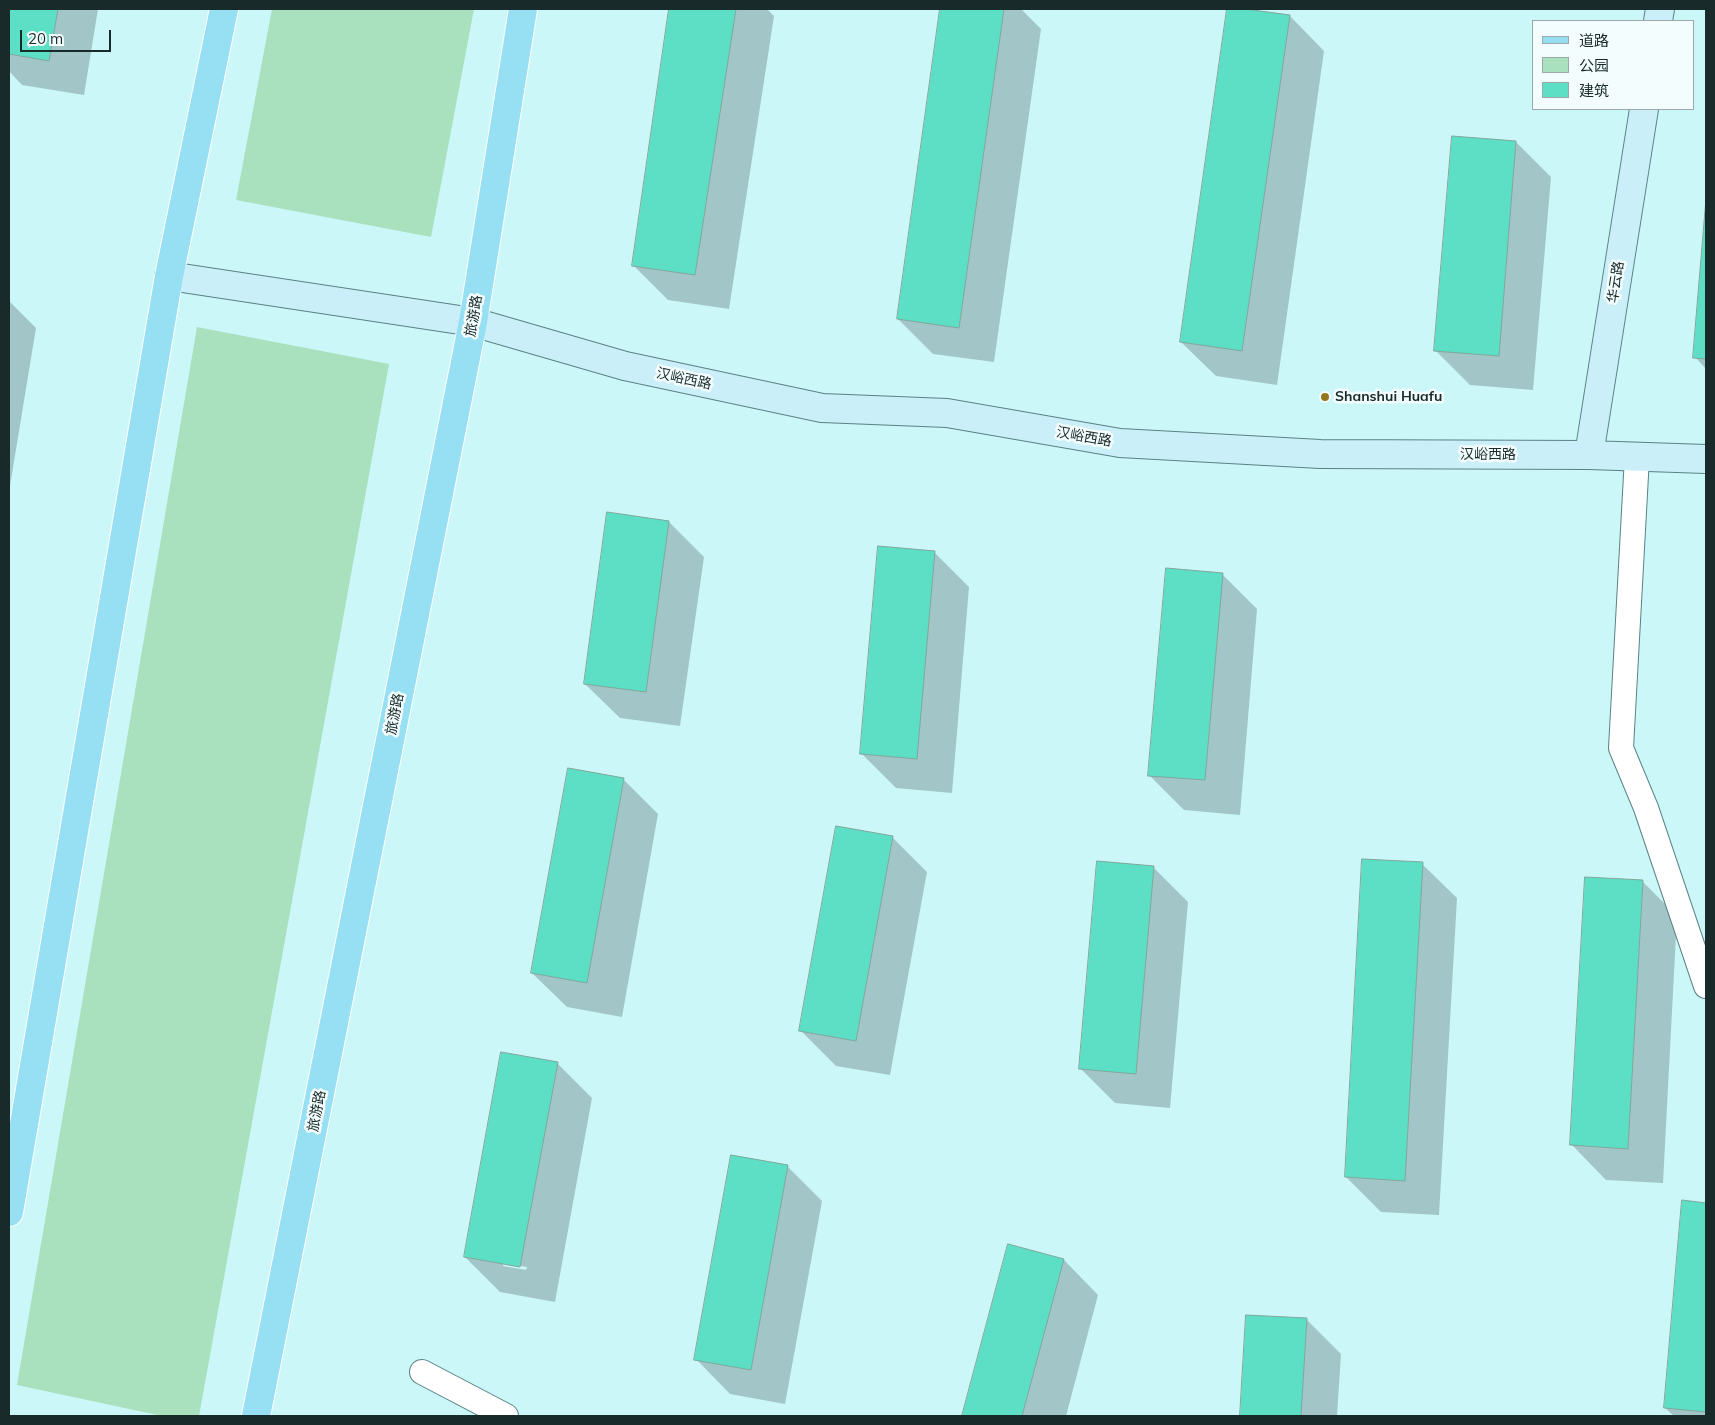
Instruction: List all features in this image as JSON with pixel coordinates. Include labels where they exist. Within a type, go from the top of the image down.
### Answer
[{"type":"main road","points":[[9,1212],[169,276],[224,9]]},
{"type":"main road","name":"旅游路","points":[[256,1416],[473,322],[523,9]]},
{"type":"street","name":"华云路","points":[[1589,455],[1644,110]]},
{"type":"street","name":"汉峪西路","points":[[169,276],[473,322],[625,366],[822,408],[947,413],[1120,444],[1320,454],[1589,455],[1706,459]]},
{"type":"street","points":[[1637,457],[1621,748],[1646,808],[1706,986]]},
{"type":"street","points":[[422,1372],[506,1416]]},
{"type":"green space","points":[[272,9],[474,9],[431,237],[236,200]]},
{"type":"green space","points":[[197,327],[389,364],[199,1416],[162,1416],[17,1385]]},
{"type":"building","points":[[9,9],[58,9],[49,61],[9,54]]},
{"type":"building","points":[[669,9],[736,9],[695,275],[632,266]]},
{"type":"building","points":[[940,9],[1004,9],[959,328],[897,319]]},
{"type":"building","points":[[1227,9],[1245,9],[1290,15],[1242,351],[1180,342]]},
{"type":"building","points":[[1452,136],[1516,141],[1499,356],[1434,351]]},
{"type":"building","points":[[1706,199],[1706,359],[1693,358]]},
{"type":"building","points":[[607,512],[669,521],[646,692],[584,684]]},
{"type":"building","points":[[878,546],[935,551],[917,759],[860,754]]},
{"type":"building","points":[[1166,568],[1223,573],[1205,780],[1148,776]]},
{"type":"building","points":[[568,768],[624,778],[587,983],[531,973]]},
{"type":"building","points":[[836,826],[893,836],[856,1041],[799,1031]]},
{"type":"building","points":[[1362,859],[1423,862],[1405,1181],[1345,1177]]},
{"type":"building","points":[[1097,861],[1154,866],[1136,1074],[1079,1069]]},
{"type":"building","points":[[1585,877],[1643,880],[1628,1149],[1570,1145]]},
{"type":"building","points":[[501,1052],[558,1062],[520,1267],[464,1257]]},
{"type":"building","points":[[731,1155],[788,1165],[751,1370],[694,1360]]},
{"type":"building","points":[[1682,1200],[1706,1203],[1706,1412],[1664,1408]]},
{"type":"building","points":[[1008,1244],[1064,1259],[1022,1416],[962,1416]]},
{"type":"building","points":[[1246,1315],[1307,1318],[1301,1416],[1240,1416]]},
{"type":"place","name":"Shanshui Huafu","points":[[1325,397]]}]
